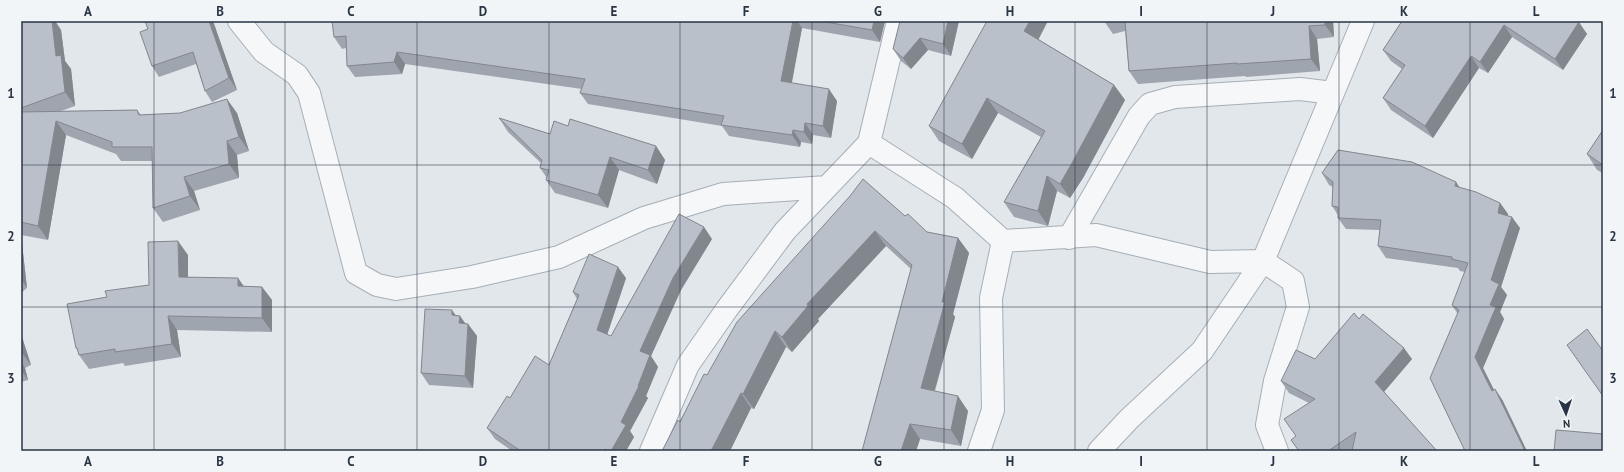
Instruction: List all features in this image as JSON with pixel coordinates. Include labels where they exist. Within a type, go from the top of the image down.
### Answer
[{"type":"street","points":[[239,21],[264,52],[297,75],[309,93],[356,273],[377,285],[396,289],[472,277],[559,257],[644,218],[723,194],[827,187]]},
{"type":"street","points":[[651,451],[688,364],[727,309],[785,231],[869,144],[898,21]]},
{"type":"street","points":[[1099,451],[1129,419],[1202,351],[1263,260],[1363,21]]},
{"type":"street","points":[[1069,238],[1138,116],[1150,104],[1175,97],[1300,89],[1333,92]]},
{"type":"street","points":[[869,144],[955,198],[1003,241],[1069,238],[1096,235],[1210,262],[1263,260],[1293,281],[1298,307],[1275,381],[1267,425],[1277,451]]},
{"type":"street","points":[[979,451],[993,410],[991,298],[1003,241]]},
{"type":"building","points":[[21,21],[52,21],[56,56],[61,55],[65,92],[21,108]]},
{"type":"building","points":[[145,21],[209,21],[229,78],[205,91],[193,52],[152,66],[140,32],[148,29]]},
{"type":"building","points":[[332,21],[793,21],[781,81],[829,89],[823,126],[805,123],[804,132],[793,130],[792,135],[721,125],[724,116],[580,93],[585,79],[397,52],[394,62],[347,66],[346,36],[334,37]]},
{"type":"building","points":[[820,21],[874,21],[872,30]]},
{"type":"building","points":[[900,21],[948,21],[943,44],[920,38],[903,58],[893,49]]},
{"type":"building","points":[[987,21],[1030,21],[1024,31],[1114,85],[1060,184],[1047,176],[1038,211],[1004,202],[1045,131],[987,98],[962,144],[929,126]]},
{"type":"building","points":[[1125,21],[1325,21],[1325,25],[1309,26],[1311,59],[1129,71]]},
{"type":"building","points":[[1402,21],[1579,22],[1555,59],[1504,25],[1480,62],[1471,56],[1425,126],[1383,98],[1405,65],[1383,50]]},
{"type":"building","points":[[227,99],[239,137],[227,141],[229,164],[184,177],[190,196],[153,208],[152,147],[112,147],[112,142],[56,121],[38,226],[21,222],[21,112],[137,110],[139,115],[180,113]]},
{"type":"building","points":[[499,118],[550,134],[554,121],[568,126],[570,119],[656,146],[648,170],[610,157],[598,195],[546,180],[549,170],[540,168],[542,160]]},
{"type":"building","points":[[1603,130],[1603,165],[1587,154]]},
{"type":"building","points":[[1338,150],[1412,162],[1456,182],[1455,186],[1476,192],[1500,203],[1498,213],[1512,217],[1491,280],[1499,284],[1490,305],[1496,307],[1475,357],[1492,391],[1495,389],[1525,451],[1465,451],[1430,378],[1459,310],[1452,305],[1468,263],[1452,259],[1452,257],[1378,246],[1381,220],[1338,218],[1338,207],[1332,206],[1333,182],[1322,173]]},
{"type":"building","points":[[863,179],[905,216],[908,214],[927,232],[958,238],[942,302],[945,302],[921,388],[958,396],[951,430],[910,424],[901,451],[862,451],[912,265],[875,231],[807,304],[808,306],[782,337],[775,331],[743,394],[741,393],[711,451],[662,451],[678,420],[680,422],[704,374],[707,375],[737,322],[850,196]]},
{"type":"building","points":[[679,214],[704,227],[673,278],[640,351],[650,355],[639,386],[621,422],[626,425],[611,451],[605,449],[604,451],[521,451],[487,428],[507,396],[510,398],[535,356],[549,365],[579,295],[573,292],[589,254],[618,267],[597,330],[611,336]]},
{"type":"building","points":[[178,241],[179,277],[238,278],[238,286],[262,287],[262,318],[168,316],[172,344],[115,352],[115,349],[79,355],[76,348],[67,304],[107,297],[105,291],[149,285],[148,242]]},
{"type":"building","points":[[425,309],[452,310],[452,315],[460,316],[459,323],[468,324],[465,376],[421,373]]},
{"type":"building","points":[[1354,313],[1359,319],[1363,314],[1404,348],[1375,382],[1437,451],[1352,451],[1356,432],[1328,451],[1299,451],[1291,440],[1296,436],[1284,419],[1315,399],[1281,381],[1296,350],[1315,359]]},
{"type":"building","points":[[1587,329],[1603,351],[1603,396],[1567,345]]},
{"type":"building","points":[[1556,430],[1603,434],[1603,451],[1554,451]]}]
